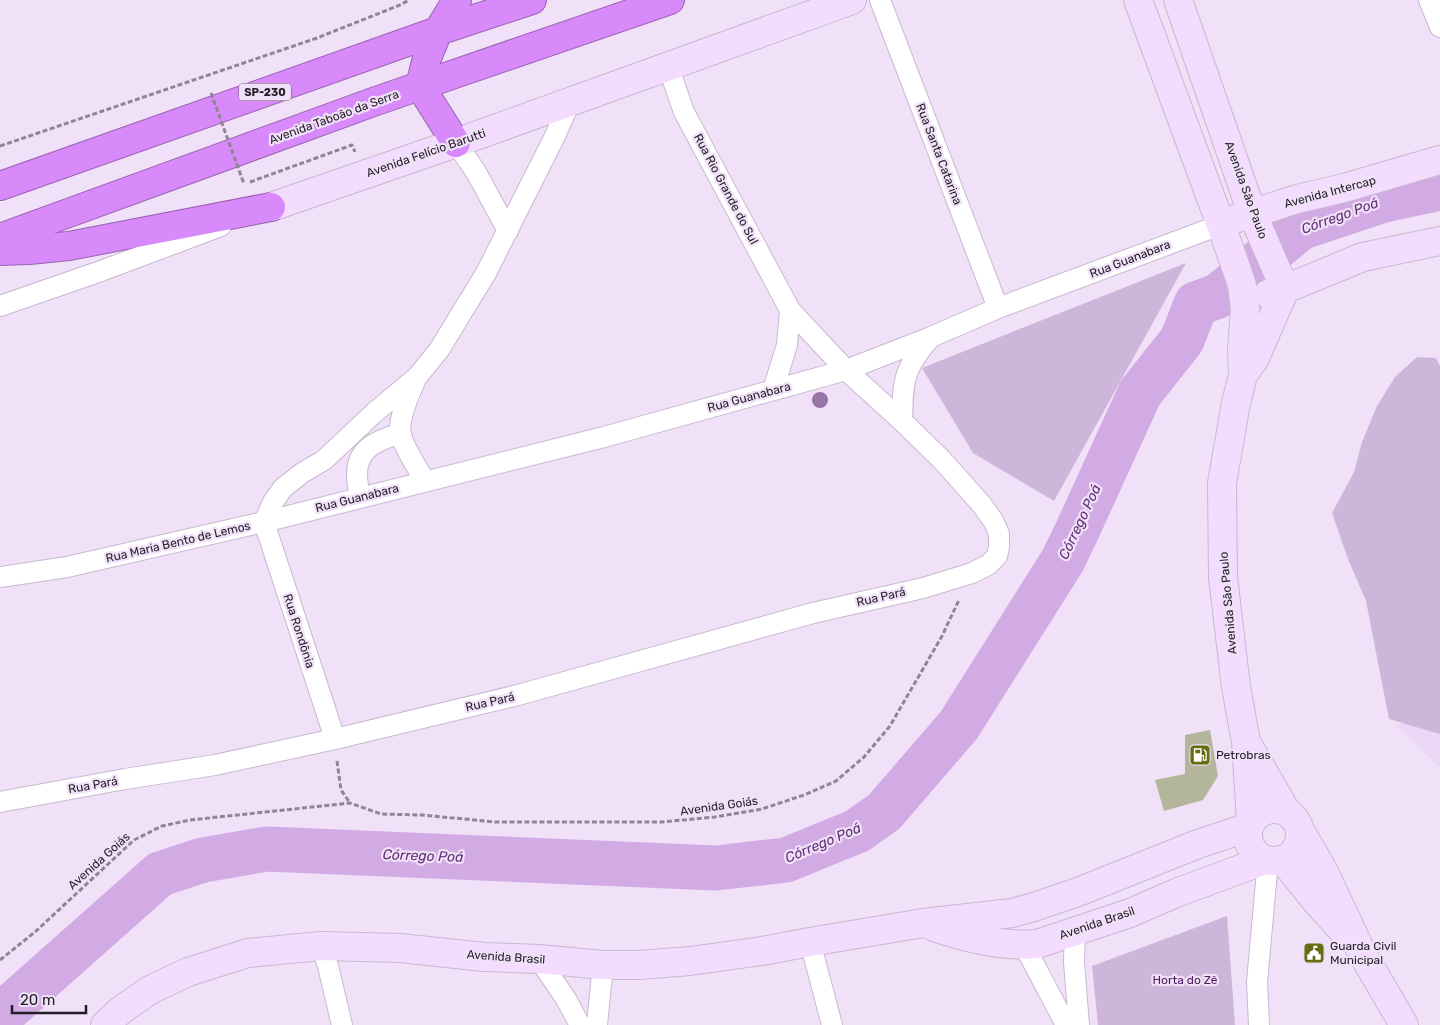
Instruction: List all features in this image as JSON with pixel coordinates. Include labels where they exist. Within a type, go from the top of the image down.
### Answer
[{"type":"highway","points":[[456,144],[420,86],[427,58],[438,31],[457,0]]},
{"type":"highway","name":"SP-230","points":[[0,186],[438,31],[532,0]]},
{"type":"highway","name":"Avenida Taboão da Serra","points":[[0,238],[420,86],[670,0]]},
{"type":"highway","points":[[0,251],[69,246],[271,207]]},
{"type":"main road","name":"Avenida Felício Barutti","points":[[271,207],[456,144],[852,0]]},
{"type":"main road","points":[[1139,3],[1150,10],[1160,8],[1171,0]]},
{"type":"main road","name":"Avenida São Paulo","points":[[1178,0],[1255,219],[1281,280],[1255,358],[1243,375]]},
{"type":"main road","name":"Avenida São Paulo","points":[[1139,3],[1245,292],[1242,350],[1243,375],[1236,403],[1222,483],[1223,568],[1236,687],[1246,742],[1250,824]]},
{"type":"main road","points":[[1152,42],[1158,30],[1165,23],[1177,23],[1189,29]]},
{"type":"main road","name":"Avenida Intercap","points":[[1223,230],[1255,219],[1297,200],[1440,160]]},
{"type":"main road","points":[[1245,292],[1363,257],[1440,241]]},
{"type":"main road","name":"Avenida São Paulo","points":[[1246,742],[1324,872],[1362,953],[1404,1025]]},
{"type":"main road","points":[[1278,808],[1294,821],[1300,841],[1297,849],[1291,856],[1271,865],[1257,855],[1251,847],[1248,837],[1250,824],[1256,815],[1262,811],[1278,808]]},
{"type":"main road","name":"Avenida Brasil","points":[[105,1025],[120,1011],[150,990],[188,972],[248,953],[321,946],[400,948],[484,957],[539,959],[603,965],[639,965],[690,961],[762,951],[923,924],[1012,913],[1034,908],[1078,892],[1250,824]]},
{"type":"main road","name":"Avenida São Paulo","points":[[1271,865],[1316,901],[1362,953]]},
{"type":"main road","name":"Avenida Brasil","points":[[923,924],[984,941],[1024,945],[1037,944],[1130,913],[1176,893],[1271,865]]},
{"type":"main road","points":[[1024,945],[1025,929],[1034,908]]},
{"type":"street","name":"Rua Santa Catarina","points":[[880,0],[998,308]]},
{"type":"street","points":[[1430,0],[1440,27]]},
{"type":"street","name":"Rua Rio Grande do Sul","points":[[668,66],[684,112],[790,310],[846,370],[902,421],[960,480],[994,522],[999,534],[997,556],[988,565],[972,573]]},
{"type":"street","name":"Rua Maria Bento de Lemos","points":[[425,481],[412,459],[401,433],[404,404],[417,377],[444,342],[486,273],[554,138],[570,102]]},
{"type":"street","points":[[456,144],[476,172],[508,231]]},
{"type":"street","name":"Avenida Felício Barutti","points":[[0,306],[101,271],[271,207]]},
{"type":"street","name":"Rua Guanabara","points":[[264,522],[604,436],[846,370],[931,337],[998,308],[1223,230]]},
{"type":"street","points":[[772,390],[787,345],[790,310]]},
{"type":"street","points":[[902,421],[903,392],[908,368],[916,354],[931,337]]},
{"type":"street","name":"Rua Maria Bento de Lemos","points":[[0,577],[67,567],[264,522],[273,502],[283,488],[302,473],[324,460],[374,413],[417,377]]},
{"type":"street","points":[[359,498],[357,473],[363,453],[374,443],[401,433]]},
{"type":"street","points":[[348,438],[363,453]]},
{"type":"street","name":"Rua Rondônia","points":[[264,522],[335,739]]},
{"type":"street","name":"Rua Pará","points":[[0,802],[215,765],[335,739],[518,695],[813,613],[923,588],[972,573]]},
{"type":"street","points":[[1259,1025],[1257,982],[1271,865]]},
{"type":"street","points":[[1075,931],[1074,962],[1079,1025]]},
{"type":"street","points":[[810,942],[832,1025]]},
{"type":"street","points":[[1024,945],[1066,1025]]},
{"type":"street","points":[[321,946],[328,966],[342,1025]]},
{"type":"street","points":[[539,959],[566,999],[580,1025]]},
{"type":"street","points":[[597,1025],[603,965]]},
{"type":"path","points":[[0,146],[317,38],[409,0]]},
{"type":"path","points":[[211,93],[244,184]]},
{"type":"path","name":"Avenida Goiás","points":[[0,960],[35,932],[134,840],[162,826],[190,820],[350,803],[381,814],[422,815],[495,822],[662,822],[715,817],[762,809],[804,795],[836,781],[864,756],[890,726],[942,636],[972,573]]},
{"type":"path","points":[[335,739],[342,790],[350,803]]},
{"type":"shaded area","points":[[1440,702],[1440,768],[1397,726]]},
{"type":"green space","points":[[1186,263],[1054,501],[973,453],[922,368]]},
{"type":"green space","points":[[1417,357],[1436,358],[1440,366],[1440,734],[1389,719],[1366,601],[1348,559],[1332,513],[1354,472],[1362,442],[1377,406],[1395,377]]},
{"type":"green space","name":"Horta do Zê","points":[[1227,916],[1235,1025],[1098,1025],[1092,966]]},
{"type":"building","name":"Petrobras","points":[[1210,730],[1218,776],[1203,800],[1164,811],[1155,780],[1185,774],[1185,735]]},
{"type":"waterway","name":"Córrego Poá","points":[[0,1016],[160,874],[203,860],[267,849],[716,868],[786,860],[857,831],[884,812],[959,725],[1063,560],[1140,393],[1182,340],[1196,304],[1218,296],[1300,228],[1384,200],[1440,188]]},
{"type":"place","name":"Petrobras","points":[[1200,755]]},
{"type":"place","name":"Guarda Civil Municipal","points":[[1314,953]]}]
